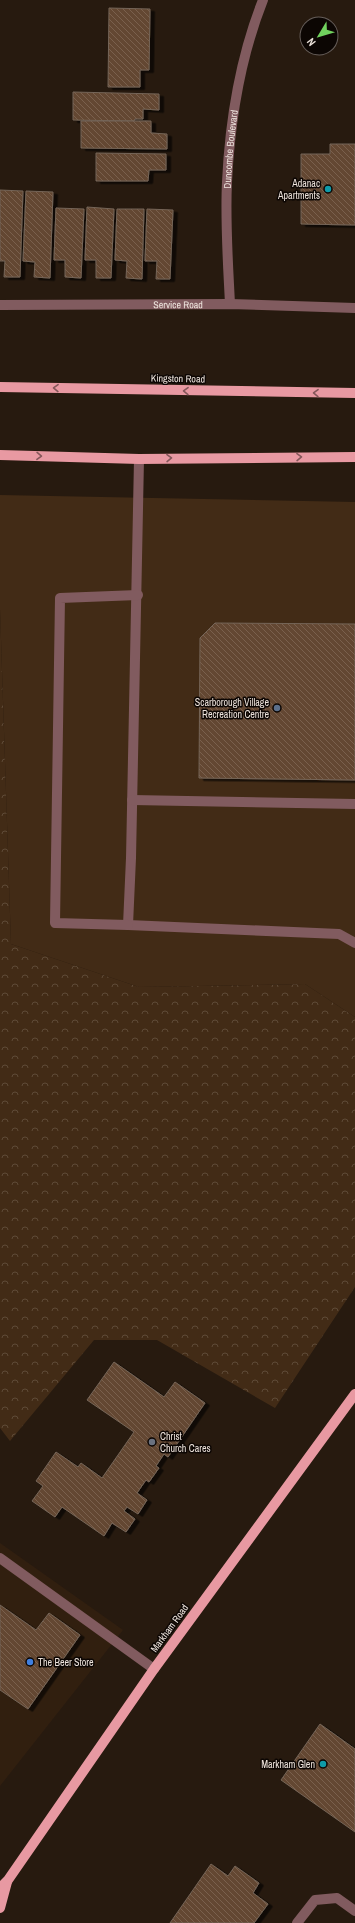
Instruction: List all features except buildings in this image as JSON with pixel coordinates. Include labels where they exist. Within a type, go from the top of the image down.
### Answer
[{"type":"main road","name":"Kingston Road","points":[[0,387],[355,393]]},
{"type":"main road","points":[[0,455],[139,459],[355,457]]},
{"type":"main road","name":"Markham Road","points":[[0,1888],[8,1880],[154,1669],[355,1394]]},
{"type":"main road","name":"Markham Road","points":[[0,1908],[8,1880]]},
{"type":"street","name":"Duncombe Boulevard","points":[[230,304],[227,182],[232,127],[239,80],[252,29],[263,0]]},
{"type":"street","name":"Service Road","points":[[0,305],[230,304],[355,308]]},
{"type":"street","points":[[128,926],[138,595],[139,459]]},
{"type":"street","points":[[138,595],[60,598],[55,924],[339,934],[355,943]]},
{"type":"street","points":[[132,800],[355,804]]},
{"type":"street","points":[[0,1558],[154,1669]]},
{"type":"street","points":[[297,1923],[314,1900],[337,1898],[355,1911]]},
{"type":"shaded area","points":[[0,1543],[123,1630],[0,1786]]},
{"type":"green space","points":[[0,495],[355,502],[355,1017],[305,984],[139,987],[11,944],[0,609]]},
{"type":"green space","points":[[0,609],[11,944],[139,987],[305,984],[355,1017],[355,1287],[275,1408],[157,1340],[94,1340],[10,1441],[0,1428]]},
{"type":"place","name":"Adanac Apartments","points":[[328,189]]},
{"type":"place","name":"Scarborough Village Recreation Centre","points":[[277,708]]},
{"type":"place","name":"Christ Church Cares","points":[[152,1442]]},
{"type":"place","name":"The Beer Store","points":[[30,1662]]},
{"type":"place","name":"Markham Glen","points":[[323,1764]]}]
